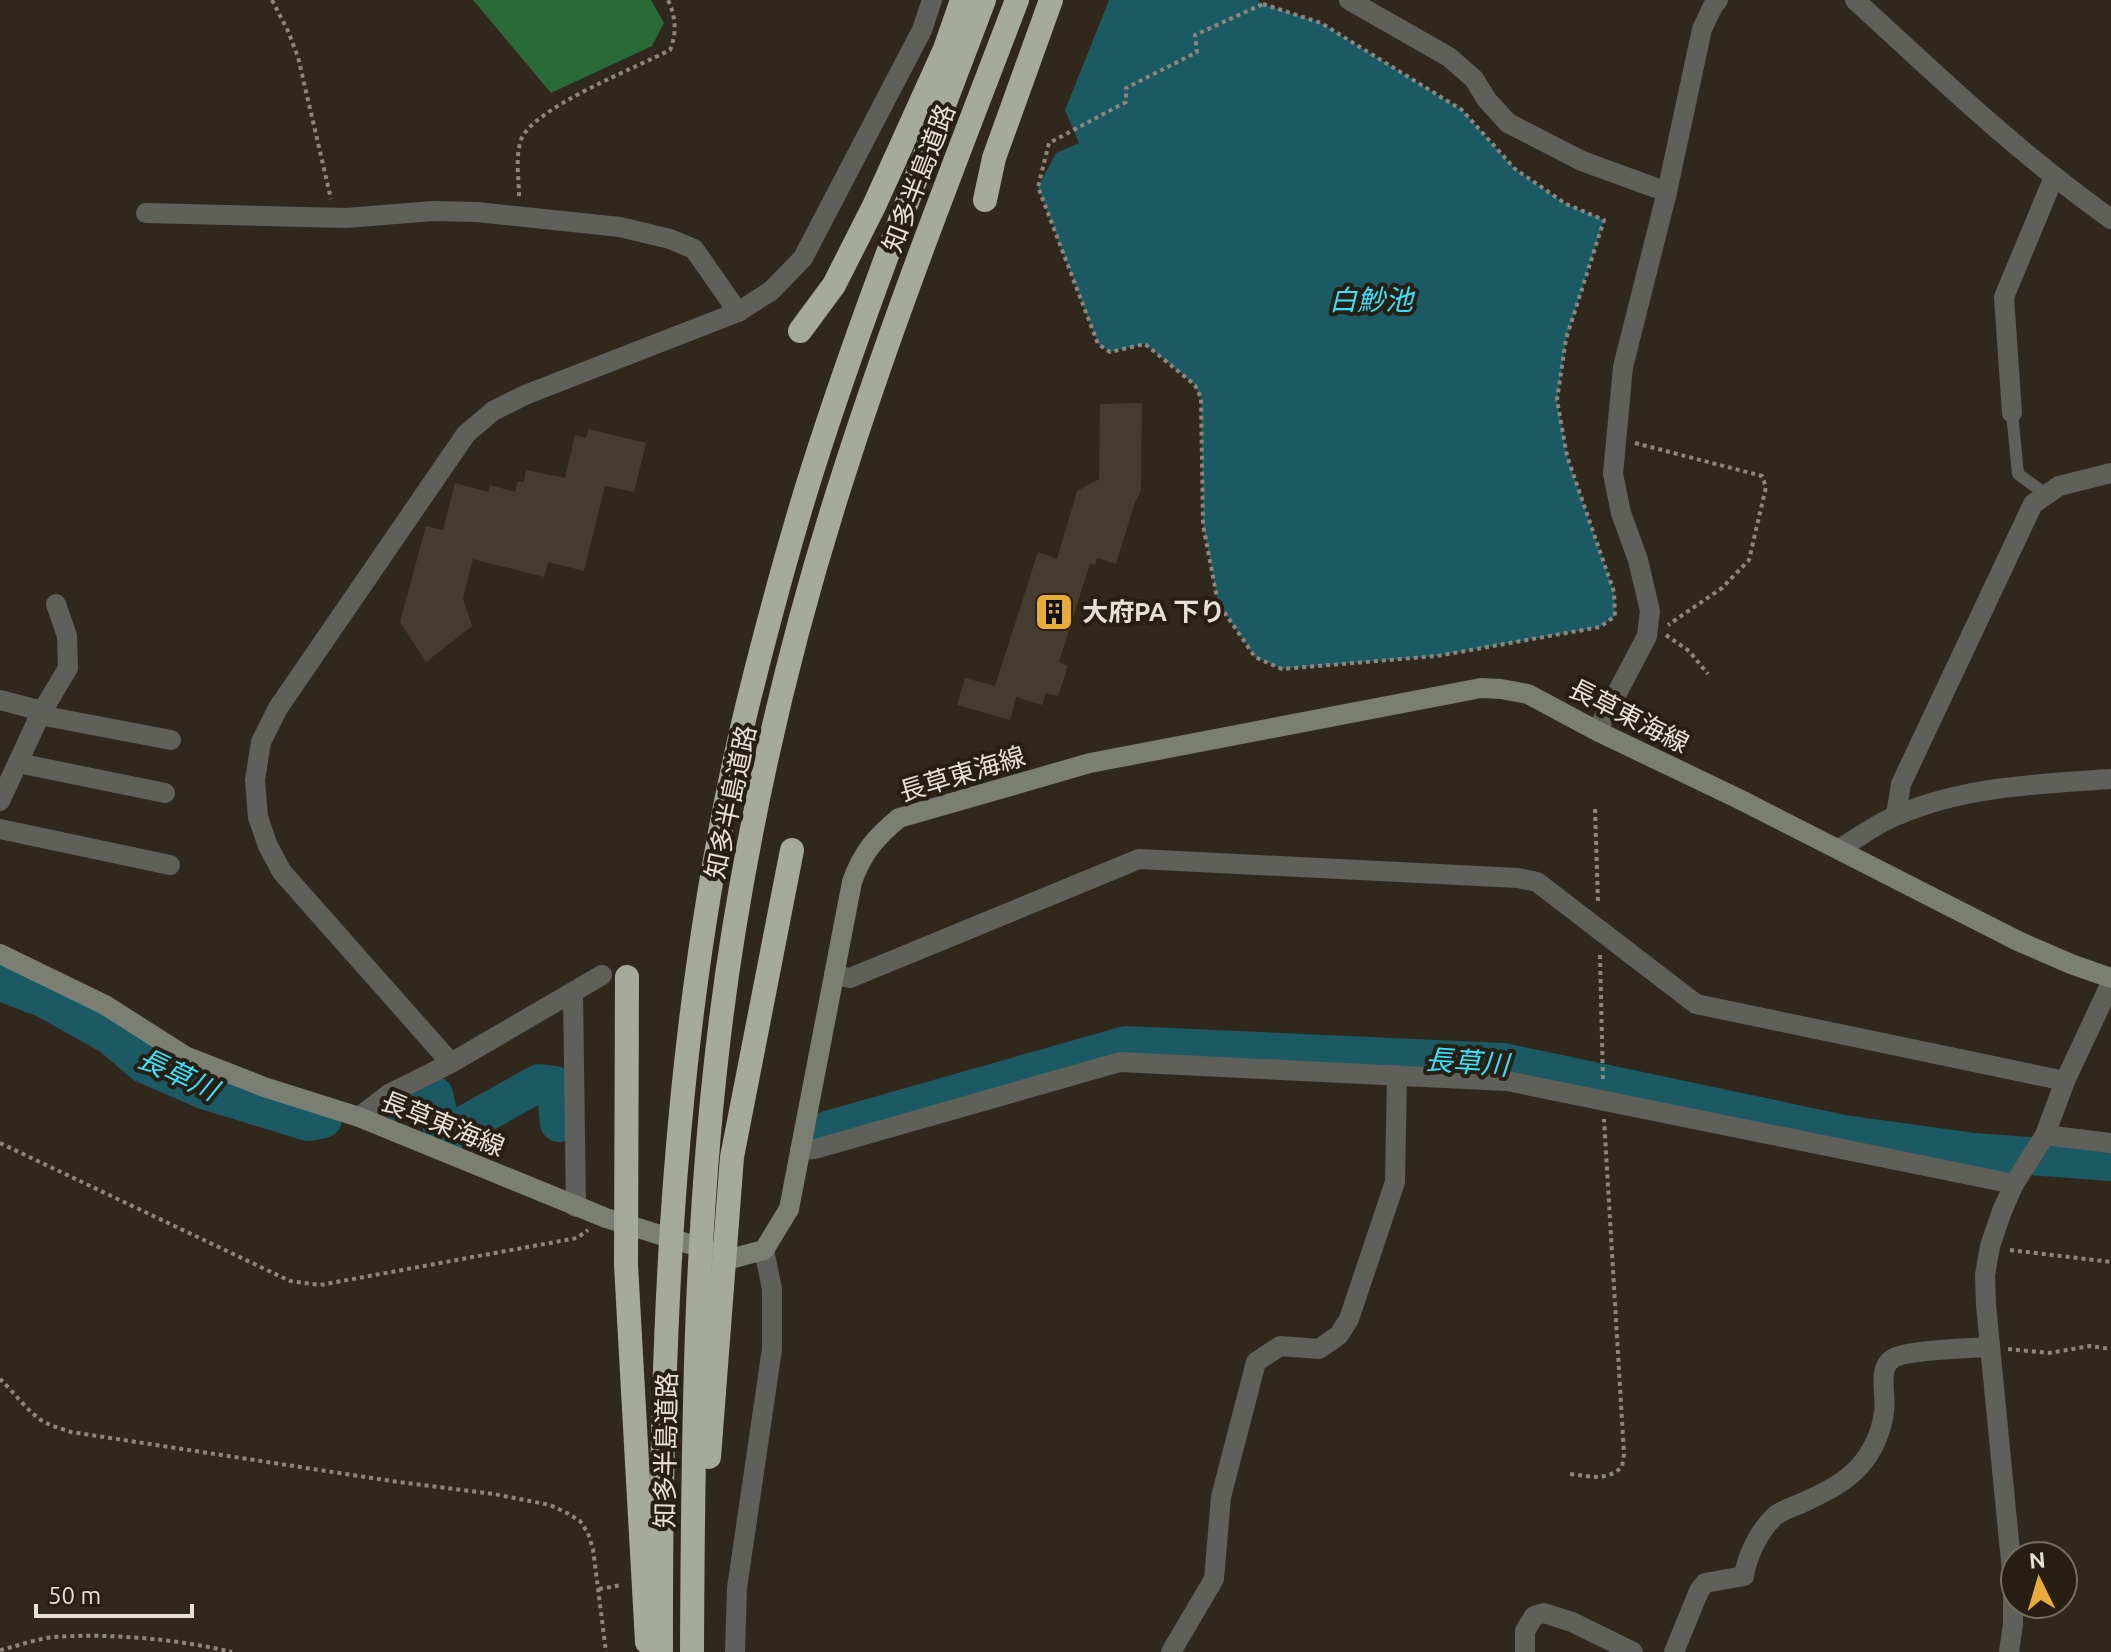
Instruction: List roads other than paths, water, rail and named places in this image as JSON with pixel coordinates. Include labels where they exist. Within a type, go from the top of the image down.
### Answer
[{"type":"highway","points":[[800,331],[834,285],[874,206],[945,49],[962,0]]},
{"type":"highway","name":"知多半島道路","points":[[661,1652],[660,1554],[673,1210],[690,1032],[724,814],[747,705],[813,466],[858,336],[984,0]]},
{"type":"highway","name":"知多半島道路","points":[[693,1652],[698,1288],[702,1222],[719,1035],[754,818],[802,617],[843,475],[927,235],[1017,0]]},
{"type":"highway","points":[[985,200],[994,158],[1051,0]]},
{"type":"highway","points":[[693,1652],[732,1157],[792,850]]},
{"type":"highway","points":[[627,977],[626,1265],[648,1652]]},
{"type":"main road","name":"長草東海線","points":[[0,954],[105,1005],[185,1056],[264,1087],[359,1117],[576,1207],[734,1258],[764,1250],[789,1209],[858,863],[878,836],[899,818],[1090,763],[1481,688],[1528,694],[2018,941],[2111,980]]},
{"type":"street","points":[[451,1063],[282,872],[268,846],[258,817],[255,780],[261,742],[278,708],[466,434],[493,411],[525,395],[738,312],[771,291],[803,258],[922,30],[932,0]]},
{"type":"street","points":[[1349,0],[1449,57],[1474,79],[1487,100],[1508,123],[1582,161],[1667,192]]},
{"type":"street","points":[[1597,731],[1647,636],[1650,611],[1638,560],[1621,513],[1613,474],[1623,367],[1667,192],[1702,29],[1718,0]]},
{"type":"street","points":[[1855,0],[1957,94],[2054,177],[2111,219]]},
{"type":"street","points":[[2012,413],[2004,297],[2054,177]]},
{"type":"street","points":[[146,213],[334,217],[433,211],[477,212],[620,227],[670,239],[694,249],[738,312]]},
{"type":"street","points":[[1896,815],[1901,784],[2033,504],[2059,486],[2111,473]]},
{"type":"street","points":[[0,801],[42,713],[68,668],[67,636],[56,604]]},
{"type":"street","points":[[0,700],[50,717],[171,740]]},
{"type":"street","points":[[18,763],[165,793]]},
{"type":"street","points":[[1839,849],[1896,815],[1946,798],[2016,786],[2111,779]]},
{"type":"street","points":[[0,829],[170,865]]},
{"type":"street","points":[[834,975],[850,978],[1139,859],[1518,878],[1537,882],[1696,1004],[2065,1081]]},
{"type":"street","points":[[359,1117],[389,1094],[451,1063],[602,975]]},
{"type":"street","points":[[2009,1652],[2013,1582],[1985,1275],[1990,1246],[2002,1211],[2014,1184],[2045,1135],[2065,1081],[2111,980]]},
{"type":"street","points":[[573,992],[576,1207]]},
{"type":"street","points":[[800,1150],[815,1149],[1120,1062],[1507,1081],[2014,1184]]},
{"type":"street","points":[[1171,1652],[1214,1579],[1221,1497],[1256,1362],[1280,1346],[1319,1349],[1339,1335],[1349,1319],[1395,1182],[1397,1075]]},
{"type":"street","points":[[2045,1135],[2111,1143]]},
{"type":"street","points":[[735,1652],[737,1588],[772,1349],[772,1289],[764,1250]]},
{"type":"street","points":[[1674,1652],[1705,1583],[1744,1576],[1746,1564],[1775,1516],[1838,1486],[1859,1467],[1877,1438],[1885,1412],[1884,1377],[1886,1366],[1892,1359],[1910,1354],[1990,1347]]},
{"type":"street","points":[[1525,1652],[1525,1631],[1534,1616],[1544,1613],[1572,1622],[1633,1652]]},
{"type":"lane","points":[[2012,413],[2018,474],[2047,495]]},
{"type":"water","name":"白魦池","points":[[1109,0],[1257,0],[1321,23],[1462,110],[1515,169],[1566,204],[1604,220],[1566,339],[1557,400],[1567,456],[1614,592],[1615,616],[1600,627],[1437,656],[1282,669],[1255,657],[1218,603],[1203,525],[1201,398],[1195,385],[1145,344],[1110,352],[1098,344],[1038,187],[1056,153],[1079,143],[1065,110]]},
{"type":"waterway","name":"長草川","points":[[0,982],[45,999],[111,1036],[144,1064],[204,1090],[308,1122],[323,1119]]},
{"type":"waterway","name":"長草川","points":[[827,1130],[1126,1045],[1503,1062],[1844,1134],[1974,1152],[2111,1162]]},
{"type":"waterway","name":"長草川","points":[[400,1102],[434,1095],[444,1136],[539,1083],[555,1085],[559,1123]]},
{"type":"place","name":"大府PA 下り","points":[[1054,612]]}]
